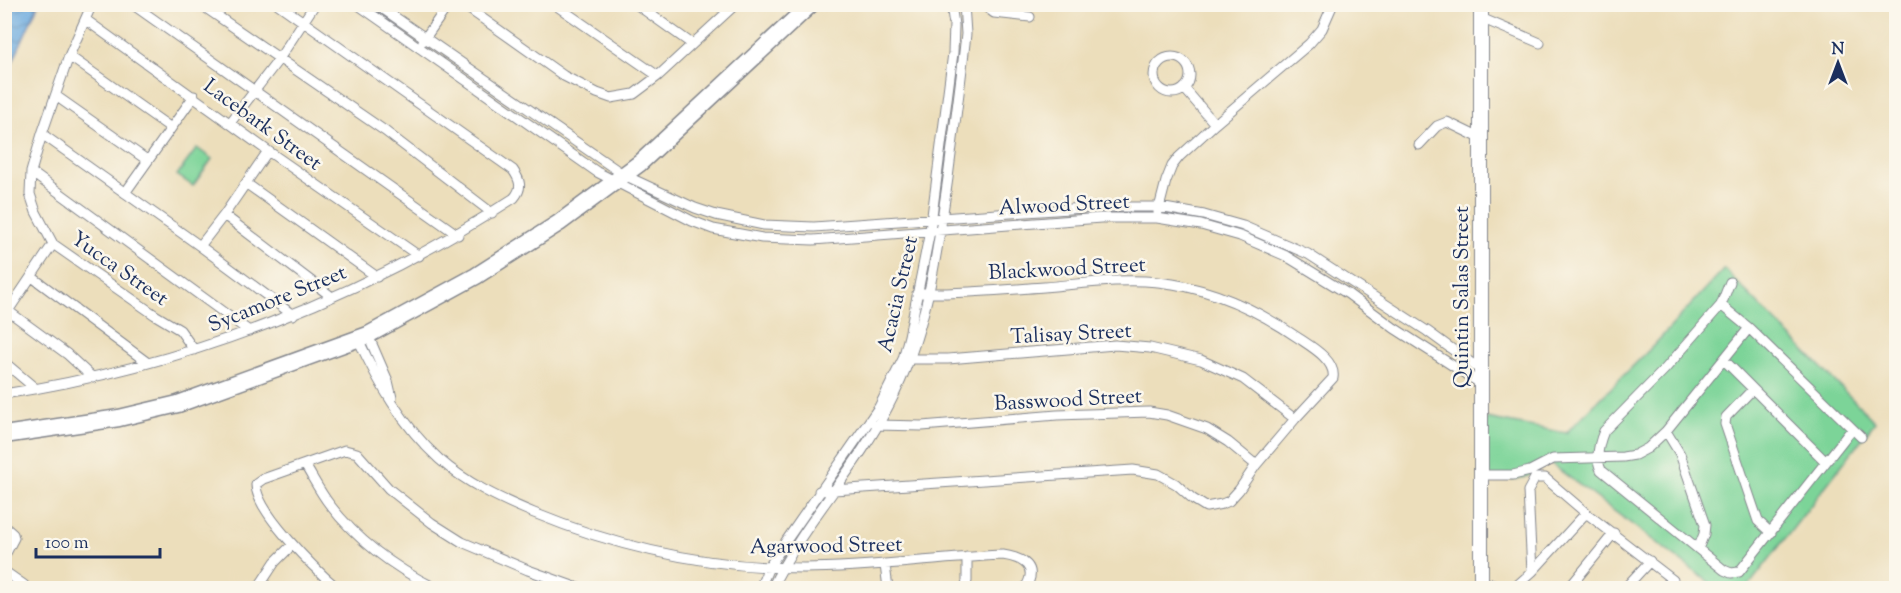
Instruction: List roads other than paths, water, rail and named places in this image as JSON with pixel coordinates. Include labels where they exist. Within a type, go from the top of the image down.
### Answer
[{"type":"highway","points":[[4,435],[119,418],[178,404],[363,337],[476,276],[559,224],[640,163],[811,4]]},
{"type":"highway","points":[[4,440],[38,431]]},
{"type":"main road","name":"Quintin Salas Street","points":[[1481,11],[1483,385],[1481,585]]},
{"type":"street","name":"Yucca Street","points":[[92,4],[69,56],[42,134],[31,172],[30,194],[36,212],[53,244],[180,330],[194,350]]},
{"type":"street","points":[[132,4],[458,235]]},
{"type":"street","points":[[201,4],[385,130],[492,213]]},
{"type":"street","points":[[278,4],[303,23]]},
{"type":"street","points":[[230,123],[279,59],[315,4]]},
{"type":"street","points":[[357,4],[418,47],[619,179]]},
{"type":"street","points":[[376,4],[619,179]]},
{"type":"street","points":[[418,47],[449,4]]},
{"type":"street","points":[[462,4],[564,75],[611,98],[634,94],[658,76],[736,4]]},
{"type":"street","points":[[554,4],[658,76]]},
{"type":"street","points":[[636,4],[692,44]]},
{"type":"street","points":[[717,4],[727,12]]},
{"type":"street","name":"Acacia Street","points":[[760,588],[769,567],[819,491],[879,407],[907,359],[909,336],[932,220],[953,53],[954,25],[951,4]]},
{"type":"street","name":"Acacia Street","points":[[772,588],[782,567],[879,426],[907,359],[929,293],[941,230],[966,34],[964,4]]},
{"type":"street","points":[[982,4],[994,13],[1030,17]]},
{"type":"street","points":[[1157,218],[1172,166],[1188,147],[1309,44],[1322,29],[1334,4]]},
{"type":"street","points":[[1481,11],[1540,43]]},
{"type":"street","name":"Lacebark Street","points":[[86,20],[419,256]]},
{"type":"street","name":"Sycamore Street","points":[[4,394],[93,378],[148,363],[194,350],[293,315],[377,277],[458,235],[514,198],[519,192],[519,178],[513,170],[303,23]]},
{"type":"street","points":[[69,56],[171,128]]},
{"type":"street","points":[[1176,57],[1186,63],[1190,79],[1184,88],[1173,93],[1156,85],[1154,73],[1159,62],[1176,57]]},
{"type":"street","points":[[1184,88],[1215,124]]},
{"type":"street","points":[[56,96],[147,160]]},
{"type":"street","points":[[125,194],[194,96]]},
{"type":"street","points":[[1419,145],[1437,126],[1447,122],[1482,139]]},
{"type":"street","points":[[42,134],[293,315]]},
{"type":"street","points":[[200,246],[247,184],[268,151]]},
{"type":"street","points":[[31,172],[249,331]]},
{"type":"street","name":"Alwood Street","points":[[619,179],[694,208],[739,221],[764,225],[814,227],[1097,207],[1159,207],[1204,215],[1243,226],[1308,254],[1426,331],[1482,371]]},
{"type":"street","name":"Alwood Street","points":[[619,179],[692,221],[713,229],[762,238],[813,240],[1101,218],[1157,218],[1201,225],[1268,247],[1348,294],[1418,344],[1483,385]]},
{"type":"street","points":[[247,184],[377,277]]},
{"type":"street","points":[[224,215],[332,297]]},
{"type":"street","points":[[53,244],[32,277],[6,310],[66,354],[93,378]]},
{"type":"street","points":[[32,277],[148,363]]},
{"type":"street","name":"Blackwood Street","points":[[917,292],[1121,280],[1183,286],[1225,298],[1278,324],[1330,364],[1334,373],[1330,383],[1294,419]]},
{"type":"street","points":[[1730,282],[1721,305],[1665,369],[1604,431],[1600,440],[1598,458],[1601,470],[1724,570],[1731,573],[1739,572],[1852,429]]},
{"type":"street","points":[[1721,305],[1749,328],[1861,437]]},
{"type":"street","points":[[1482,475],[1513,475],[1530,471],[1553,459],[1623,457],[1635,455],[1648,448],[1666,431],[1749,328]]},
{"type":"street","points":[[1418,344],[1426,331]]},
{"type":"street","name":"Agarwood Street","points":[[363,337],[380,386],[402,417],[438,458],[456,473],[508,502],[567,526],[681,557],[769,567],[885,565],[1003,555],[1019,558],[1026,565],[1031,574],[1031,580],[1025,588]]},
{"type":"street","name":"Talisay Street","points":[[907,359],[948,359],[1115,345],[1150,348],[1202,360],[1243,379],[1294,419]]},
{"type":"street","points":[[1724,360],[1825,461]]},
{"type":"street","points":[[4,362],[36,389]]},
{"type":"street","points":[[1753,389],[1726,417],[1725,424],[1758,521],[1771,533]]},
{"type":"street","name":"Basswood Street","points":[[868,422],[879,426],[922,426],[1057,415],[1149,412],[1167,415],[1207,429],[1228,442],[1256,465]]},
{"type":"street","points":[[819,491],[1133,470],[1158,474],[1176,484],[1199,504],[1212,507],[1229,501],[1294,419]]},
{"type":"street","points":[[1666,431],[1680,454],[1705,525],[1698,549]]},
{"type":"street","points":[[337,588],[292,544],[260,502],[256,495],[256,484],[263,479],[345,450],[357,453],[389,489],[432,523],[462,542],[578,588]]},
{"type":"street","points":[[305,465],[329,504],[368,544],[398,567],[435,588]]},
{"type":"street","points":[[1532,572],[1528,490],[1535,478],[1545,478],[1586,513],[1673,580],[1671,588]]},
{"type":"street","points":[[1481,585],[1514,588],[1532,572],[1586,513]]},
{"type":"street","points":[[4,526],[14,538],[4,557]]},
{"type":"street","points":[[1569,588],[1614,533]]},
{"type":"street","points":[[258,588],[275,562],[292,544]]},
{"type":"street","points":[[965,588],[967,557]]},
{"type":"street","points":[[1625,588],[1650,561]]},
{"type":"street","points":[[885,565],[888,588]]},
{"type":"street","points":[[4,571],[24,585]]},
{"type":"water","points":[[4,5],[38,5],[5,79]]}]
